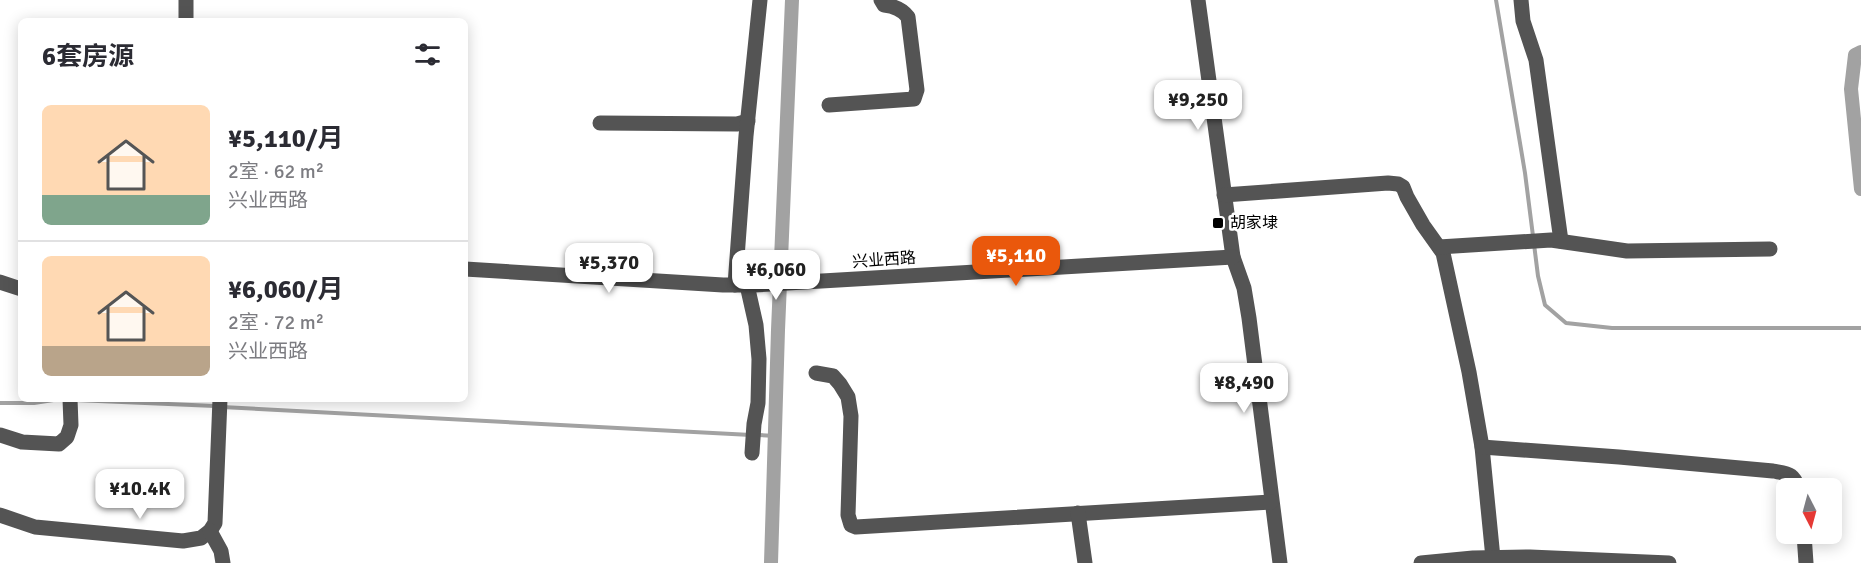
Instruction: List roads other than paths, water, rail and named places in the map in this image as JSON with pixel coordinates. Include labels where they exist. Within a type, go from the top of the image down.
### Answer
[{"type":"street","points":[[186,0],[186,18]]},
{"type":"street","points":[[752,453],[758,403],[759,359],[756,325],[745,285],[748,121],[760,0]]},
{"type":"street","points":[[829,105],[914,99],[916,90],[908,17],[904,11],[884,5],[881,0]]},
{"type":"street","points":[[1198,0],[1233,257],[1241,275],[1246,298],[1280,563]]},
{"type":"street","points":[[1521,0],[1523,21],[1536,60],[1556,240]]},
{"type":"street","points":[[600,123],[737,124],[748,121]]},
{"type":"street","points":[[1224,195],[1398,184],[1403,188],[1423,225],[1443,252],[1469,372],[1482,447],[1493,558]]},
{"type":"street","points":[[1439,247],[1556,240],[1628,251],[1770,249]]},
{"type":"street","name":"兴业西路","points":[[468,269],[745,285],[797,284],[1233,257]]},
{"type":"street","points":[[0,282],[18,287]]},
{"type":"street","points":[[816,373],[833,376],[848,397],[851,416],[848,515],[851,525],[856,527],[1271,502]]},
{"type":"street","points":[[0,435],[22,442],[59,444],[67,437],[71,425],[70,402]]},
{"type":"street","points":[[0,515],[35,527],[183,541],[201,538],[210,531],[215,523],[220,402]]},
{"type":"street","points":[[1482,447],[1773,471],[1787,473],[1794,478]]},
{"type":"street","points":[[1078,513],[1085,563]]},
{"type":"street","points":[[210,531],[221,551],[223,563]]},
{"type":"street","points":[[1805,544],[1806,563]]},
{"type":"street","points":[[1421,563],[1530,557],[1669,563]]},
{"type":"waterway","points":[[771,563],[792,0]]},
{"type":"waterway","points":[[1496,0],[1525,173],[1533,236]]},
{"type":"waterway","points":[[1861,52],[1855,55],[1851,89],[1861,189]]},
{"type":"waterway","points":[[1534,244],[1545,305],[1566,323],[1612,328],[1861,328]]},
{"type":"waterway","points":[[0,403],[40,402]]},
{"type":"waterway","points":[[122,402],[215,406]]},
{"type":"waterway","points":[[222,407],[751,435]]},
{"type":"waterway","points":[[758,435],[776,436]]},
{"type":"place","name":"胡家埭","points":[[1218,223]]}]
